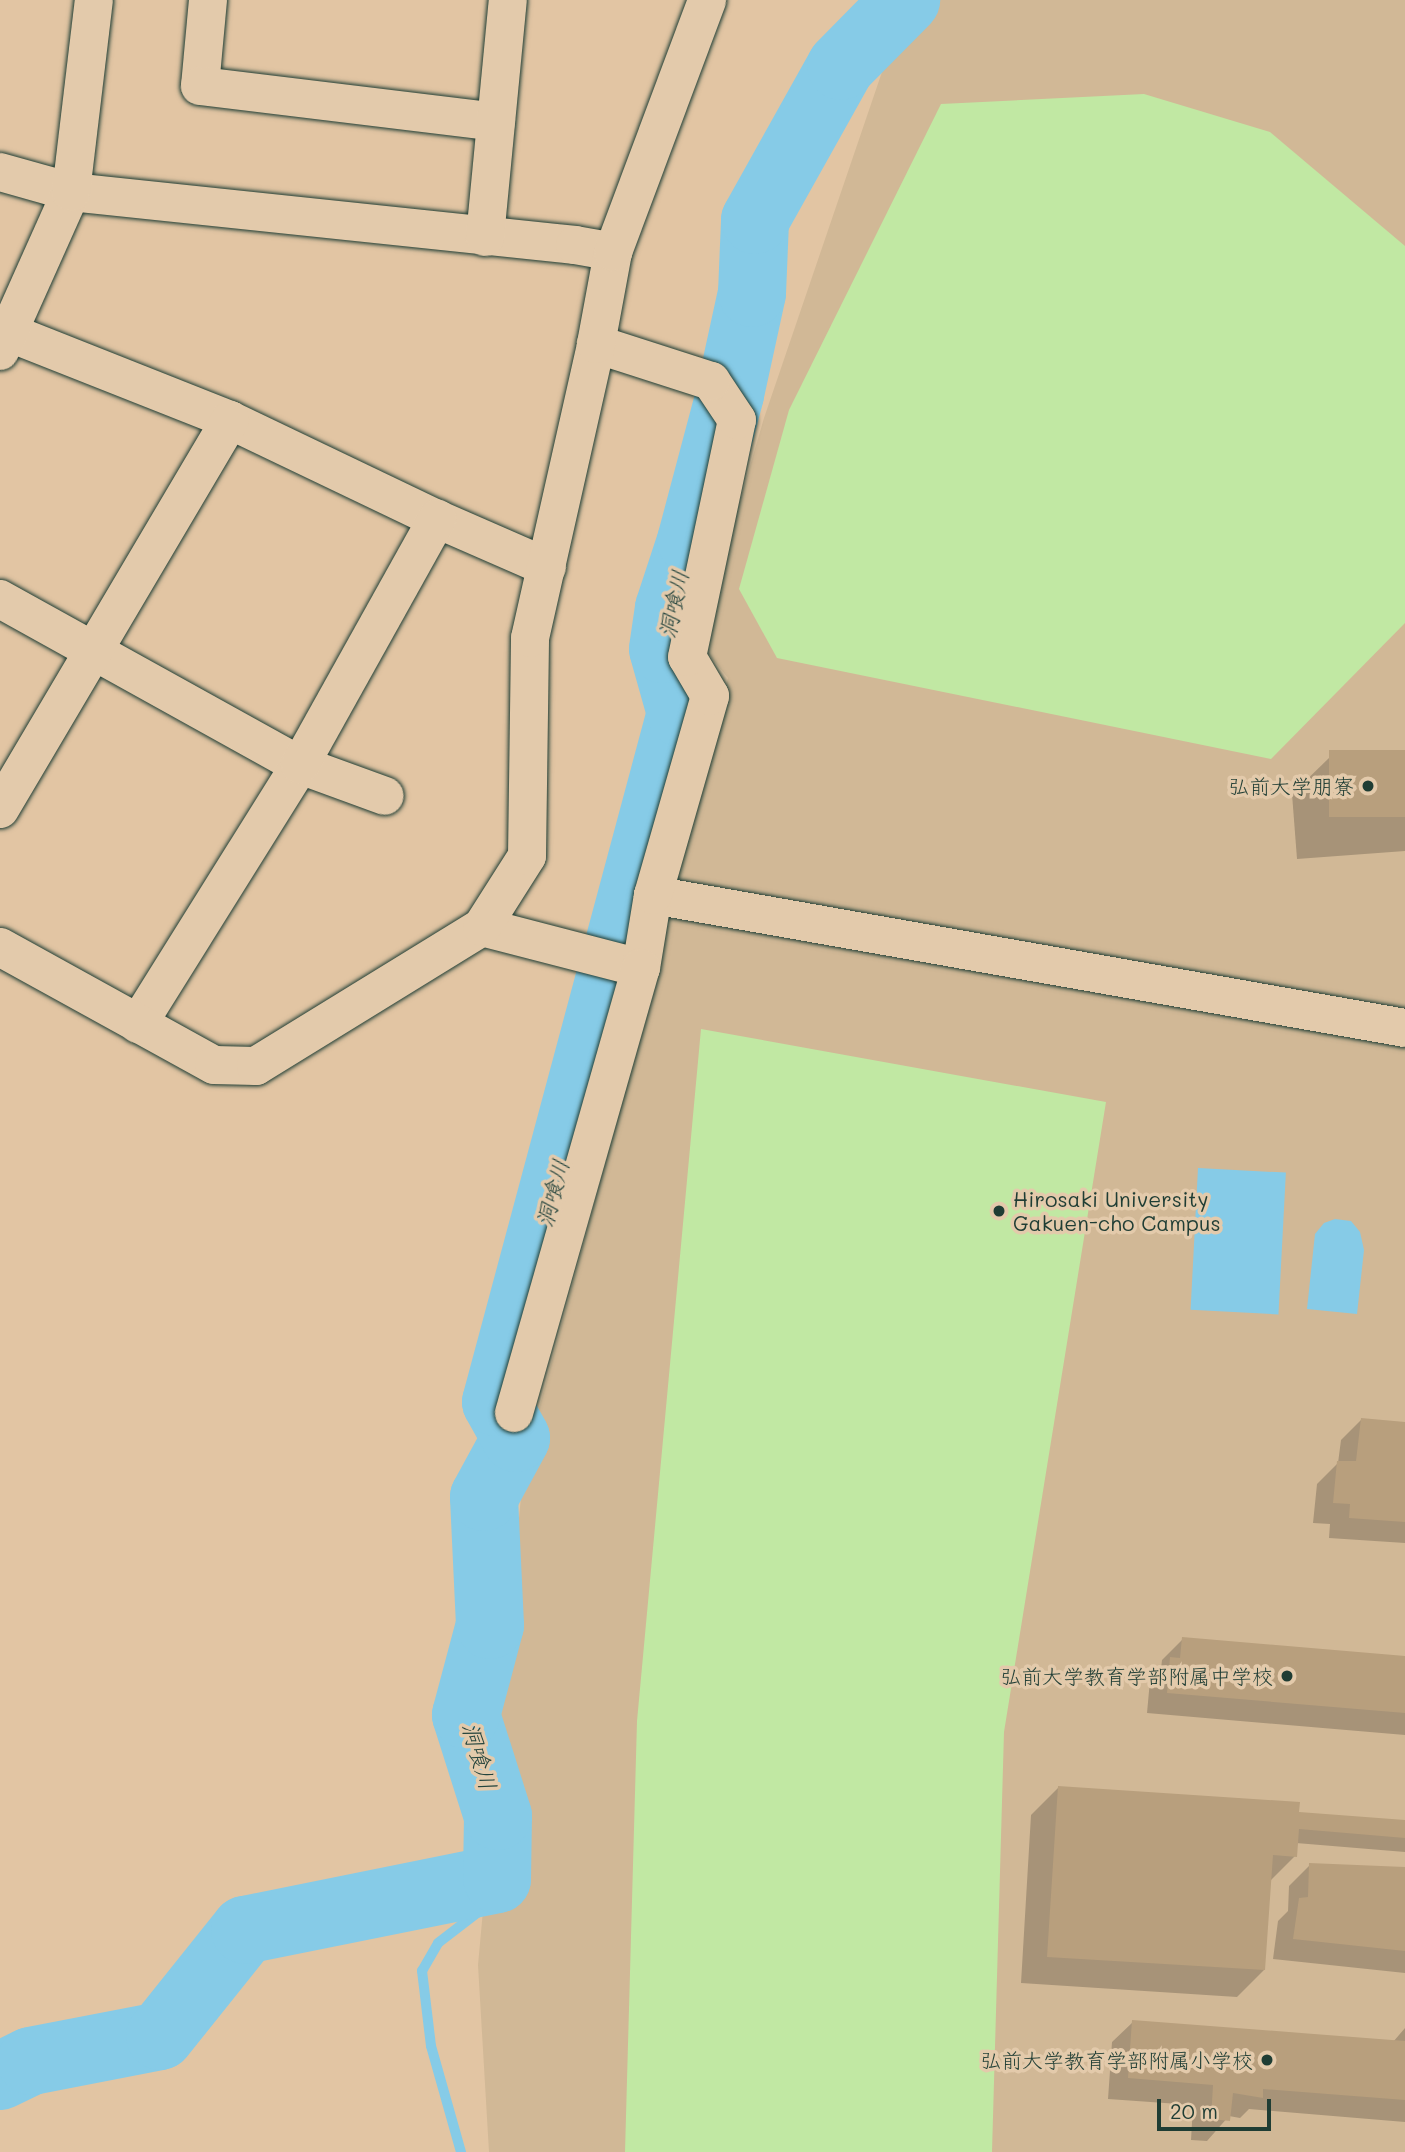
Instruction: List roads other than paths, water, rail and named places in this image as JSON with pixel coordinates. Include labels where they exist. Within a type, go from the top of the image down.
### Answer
[{"type":"street","points":[[94,0],[71,192],[3,338],[230,420],[437,519],[547,567]]},
{"type":"street","points":[[208,0],[200,86],[496,122]]},
{"type":"street","points":[[485,237],[508,0]]},
{"type":"street","points":[[0,947],[214,1065],[256,1066],[482,927],[527,856],[530,638],[596,344],[613,252],[707,0]]},
{"type":"street","points":[[0,172],[71,192],[613,252]]},
{"type":"street","points":[[514,1413],[624,964],[653,895],[710,696],[687,657],[737,420],[712,381],[596,344]]},
{"type":"street","points":[[0,810],[230,420]]},
{"type":"street","points":[[138,1024],[300,765],[437,519]]},
{"type":"street","points":[[0,599],[300,765],[385,796]]},
{"type":"street","points":[[653,895],[1405,1028]]},
{"type":"street","points":[[482,927],[624,964]]},
{"type":"water","points":[[1198,1168],[1286,1173],[1278,1314],[1191,1310]]},
{"type":"water","points":[[1335,1219],[1351,1221],[1360,1232],[1364,1250],[1357,1314],[1307,1309],[1315,1234],[1324,1223]]},
{"type":"waterway","name":"洞喰川","points":[[0,2076],[31,2061],[160,2036],[245,1930],[497,1879],[498,1816],[466,1715],[490,1625],[484,1497],[516,1438],[496,1402],[681,713],[663,649],[669,608],[691,541],[730,394],[752,293],[755,220],[841,66],[906,0]]},
{"type":"waterway","points":[[461,2152],[431,2046],[422,1971],[438,1943],[485,1907],[497,1879]]},
{"type":"place","name":"弘前大学朋寮","points":[[1368,786]]},
{"type":"place","name":"Hirosaki University Gakuen-cho Campus","points":[[999,1211]]},
{"type":"place","name":"弘前大学教育学部附属中学校","points":[[1287,1676]]},
{"type":"place","name":"弘前大学教育学部附属小学校","points":[[1267,2060]]}]
